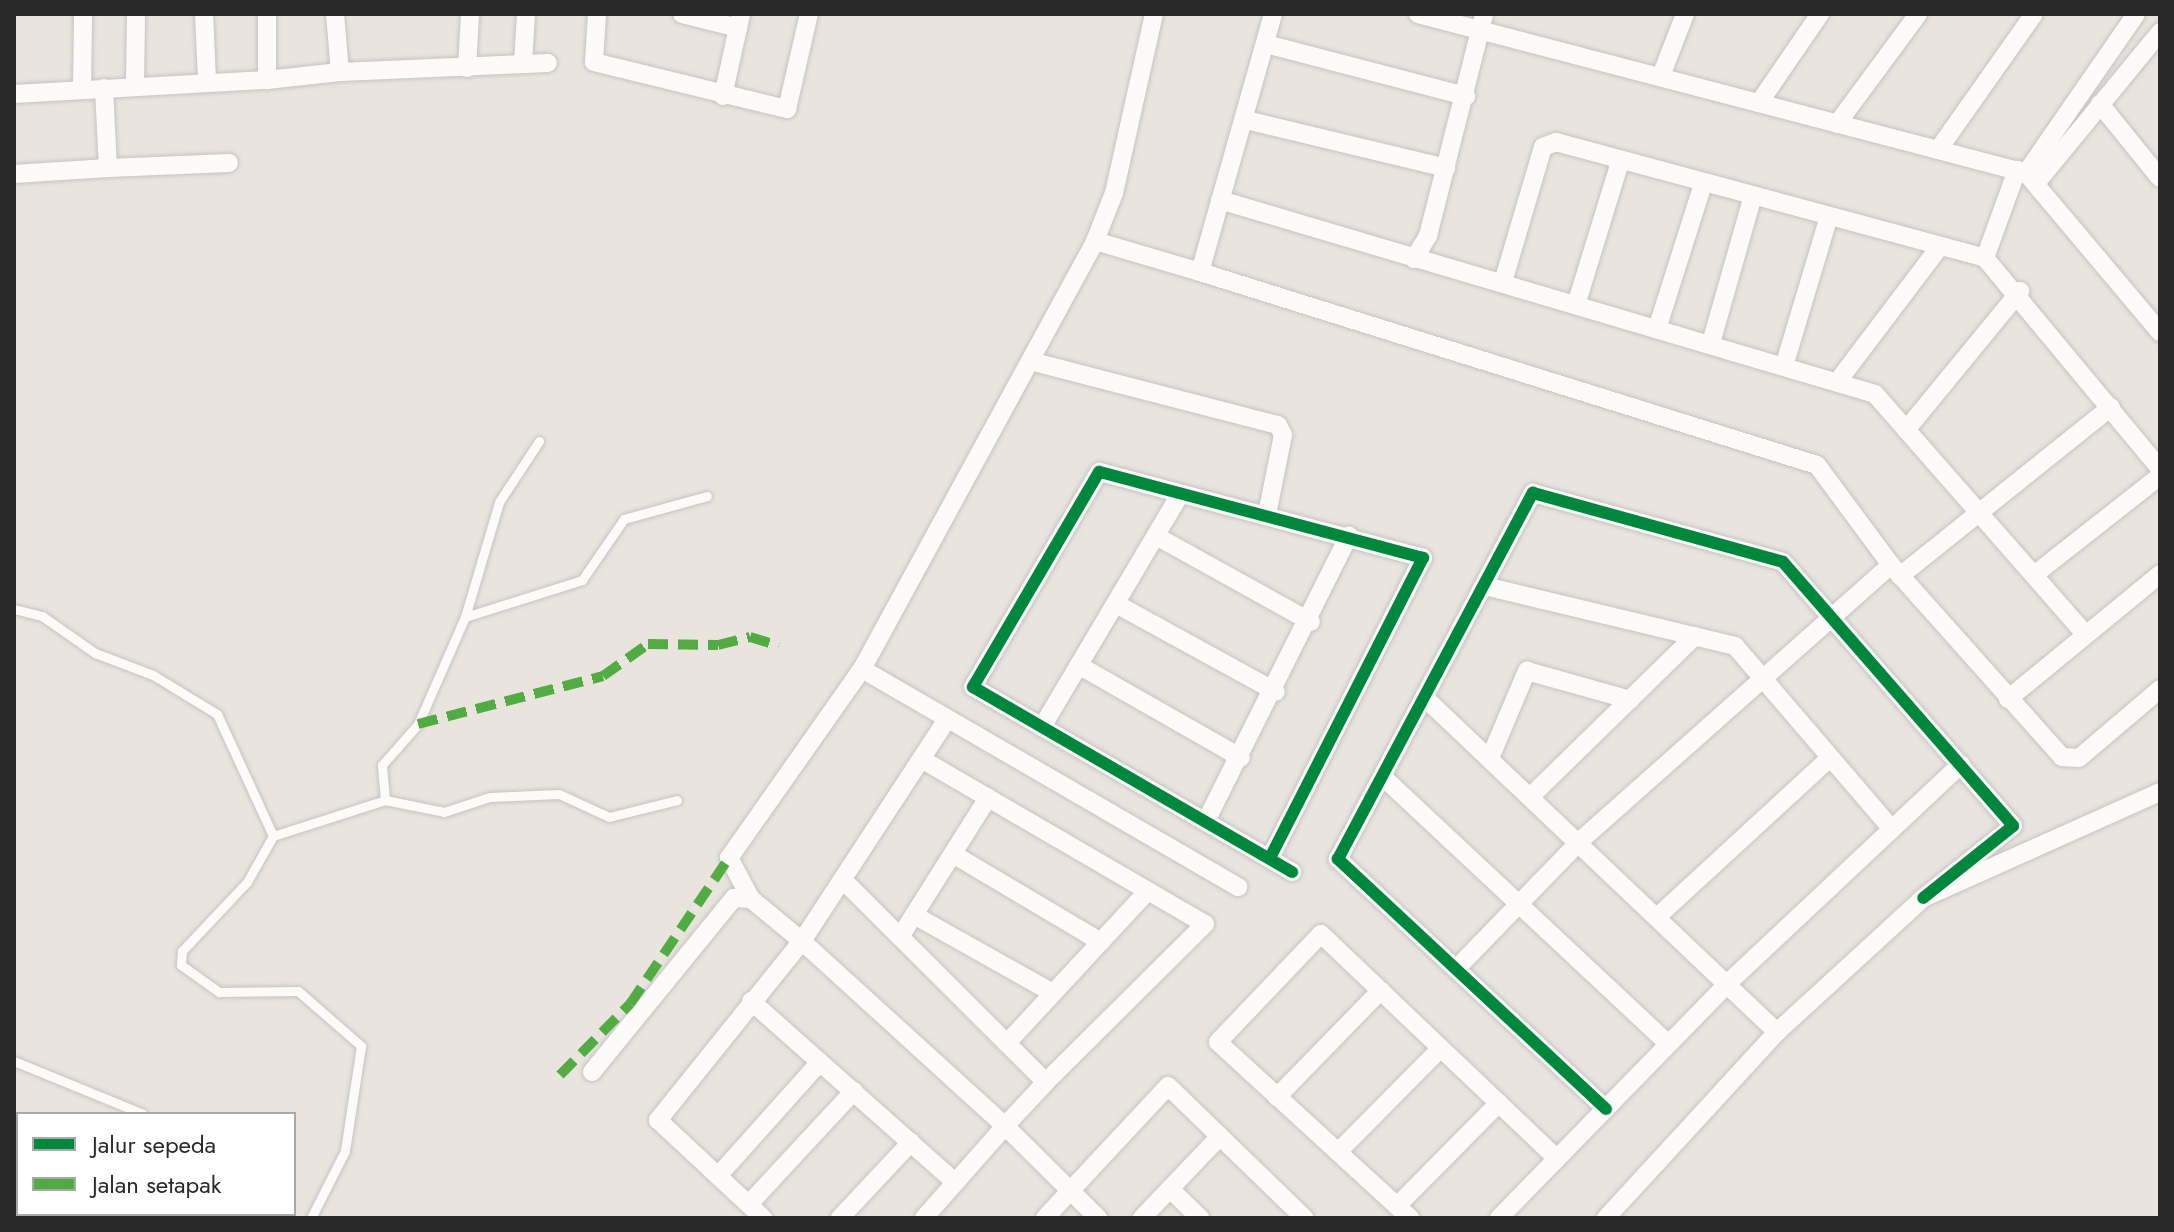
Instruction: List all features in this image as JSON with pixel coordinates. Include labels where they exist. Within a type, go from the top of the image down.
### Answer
[{"type":"street","points":[[82,90],[83,14]]},
{"type":"street","points":[[135,86],[136,14]]},
{"type":"street","points":[[204,14],[207,81]]},
{"type":"street","points":[[267,14],[267,80]]},
{"type":"street","points":[[335,14],[340,72]]},
{"type":"street","points":[[467,68],[470,14]]},
{"type":"street","points":[[523,63],[526,14]]},
{"type":"street","points":[[597,14],[594,62],[723,96],[787,109],[809,14]]},
{"type":"street","points":[[682,14],[740,21],[723,96]]},
{"type":"street","points":[[1098,1218],[1005,1126],[802,941],[751,899],[729,858],[862,669],[1034,362],[1095,241],[1114,193],[1154,14]]},
{"type":"street","points":[[1200,272],[1246,120],[1273,14]]},
{"type":"street","points":[[1418,14],[1482,21],[1661,76],[2027,175],[2159,330]]},
{"type":"street","points":[[1661,76],[1685,14]]},
{"type":"street","points":[[1759,103],[1820,14]]},
{"type":"street","points":[[1837,124],[1918,14]]},
{"type":"street","points":[[1938,150],[2034,14]]},
{"type":"street","points":[[1985,258],[2027,175],[2136,14]]},
{"type":"street","points":[[1414,259],[1446,168],[1482,21]]},
{"type":"street","points":[[1266,44],[1466,96]]},
{"type":"street","points":[[2027,175],[2156,44]]},
{"type":"street","points":[[14,94],[267,80],[340,72],[548,63]]},
{"type":"street","points":[[104,88],[108,168]]},
{"type":"street","points":[[2100,104],[2160,178]]},
{"type":"street","points":[[1246,120],[1446,168]]},
{"type":"street","points":[[1503,282],[1543,147],[1556,142],[1702,187],[1937,250],[1985,258],[2020,291],[2160,469]]},
{"type":"street","points":[[1576,305],[1620,162]]},
{"type":"street","points":[[14,174],[229,163]]},
{"type":"street","points":[[1657,329],[1702,187]]},
{"type":"street","points":[[1711,343],[1752,199]]},
{"type":"street","points":[[1220,200],[1414,259],[1785,363],[1875,394],[2086,635]]},
{"type":"street","points":[[1785,363],[1828,220]]},
{"type":"street","points":[[1095,241],[1817,465],[1895,570],[2008,699],[2070,760],[2160,689]]},
{"type":"street","points":[[1838,381],[1937,250]]},
{"type":"street","points":[[1906,430],[2020,291]]},
{"type":"street","points":[[1034,362],[1278,425],[1283,435],[1267,514]]},
{"type":"street","points":[[1456,969],[1580,841],[1759,678],[1833,615],[1977,513],[2111,407]]},
{"type":"street","points":[[1270,858],[1423,563],[1417,553],[1096,474],[974,677],[977,690],[1207,819],[1292,872]]},
{"type":"street","points":[[2034,575],[2160,476]]},
{"type":"street","points":[[1606,1109],[1338,859],[1426,699],[1533,493],[1783,562],[1833,615],[2013,826],[1923,898],[1777,1032],[1606,1218]]},
{"type":"street","points":[[1042,727],[1118,605],[1179,496]]},
{"type":"street","points":[[1156,536],[1311,622]]},
{"type":"street","points":[[1207,819],[1276,692],[1349,536]]},
{"type":"street","points":[[2008,699],[2160,574]]},
{"type":"street","points":[[1485,586],[1735,646],[1759,678],[1892,829]]},
{"type":"street","points":[[1118,605],[1276,692]]},
{"type":"street","points":[[1531,796],[1695,636]]},
{"type":"street","points":[[1080,666],[1241,758]]},
{"type":"street","points":[[862,669],[1238,887]]},
{"type":"street","points":[[1490,758],[1527,671],[1630,700]]},
{"type":"street","points":[[1426,699],[1580,841],[1777,1032]]},
{"type":"street","points":[[763,1218],[658,1120],[802,941],[947,719]]},
{"type":"street","points":[[1657,917],[1830,758]]},
{"type":"street","points":[[923,760],[1205,924],[1046,1082],[924,1218]]},
{"type":"street","points":[[1499,1218],[1727,984],[1961,764]]},
{"type":"street","points":[[1383,777],[1667,1043]]},
{"type":"street","points":[[1923,898],[2160,792]]},
{"type":"street","points":[[900,937],[988,798]]},
{"type":"street","points":[[953,854],[1101,942]]},
{"type":"street","points":[[843,880],[1046,1082]]},
{"type":"street","points":[[1007,1043],[1148,891]]},
{"type":"street","points":[[592,1072],[734,898],[751,899]]},
{"type":"street","points":[[914,915],[1053,993]]},
{"type":"street","points":[[1499,1103],[1403,1212],[1218,1042],[1321,934],[1381,990],[1441,1048],[1499,1103],[1557,1159]]},
{"type":"street","points":[[1277,1097],[1381,990]]},
{"type":"street","points":[[751,1001],[955,1182]]},
{"type":"street","points":[[1338,1152],[1441,1048]]},
{"type":"street","points":[[718,1176],[820,1062]]},
{"type":"street","points":[[1045,1218],[1168,1086],[1304,1218]]},
{"type":"street","points":[[749,1204],[854,1091]]},
{"type":"street","points":[[1142,1218],[1220,1136]]},
{"type":"street","points":[[840,1218],[911,1142]]},
{"type":"street","points":[[1170,1189],[1200,1218]]},
{"type":"lane","points":[[385,800],[382,765],[418,724],[465,617],[499,502],[539,441]]},
{"type":"lane","points":[[465,617],[582,580],[624,519],[707,496]]},
{"type":"lane","points":[[14,609],[42,616],[95,653],[153,675],[217,714],[273,836]]},
{"type":"lane","points":[[311,1218],[345,1151],[361,1046],[298,991],[219,992],[181,965],[182,951],[247,882],[273,836],[385,800],[444,812],[490,797],[559,794],[609,817],[677,800]]},
{"type":"lane","points":[[14,1061],[138,1112]]},
{"type":"marked path","points":[[418,724],[603,676],[648,644],[718,645],[750,637],[779,646]]},
{"type":"marked path","points":[[560,1075],[630,1004],[729,858]]},
{"type":"cycle path","points":[[1270,858],[1423,558],[1099,472],[973,687],[1292,872]]},
{"type":"cycle path","points":[[1606,1109],[1338,859],[1533,493],[1783,562],[2013,826],[1923,898]]}]
